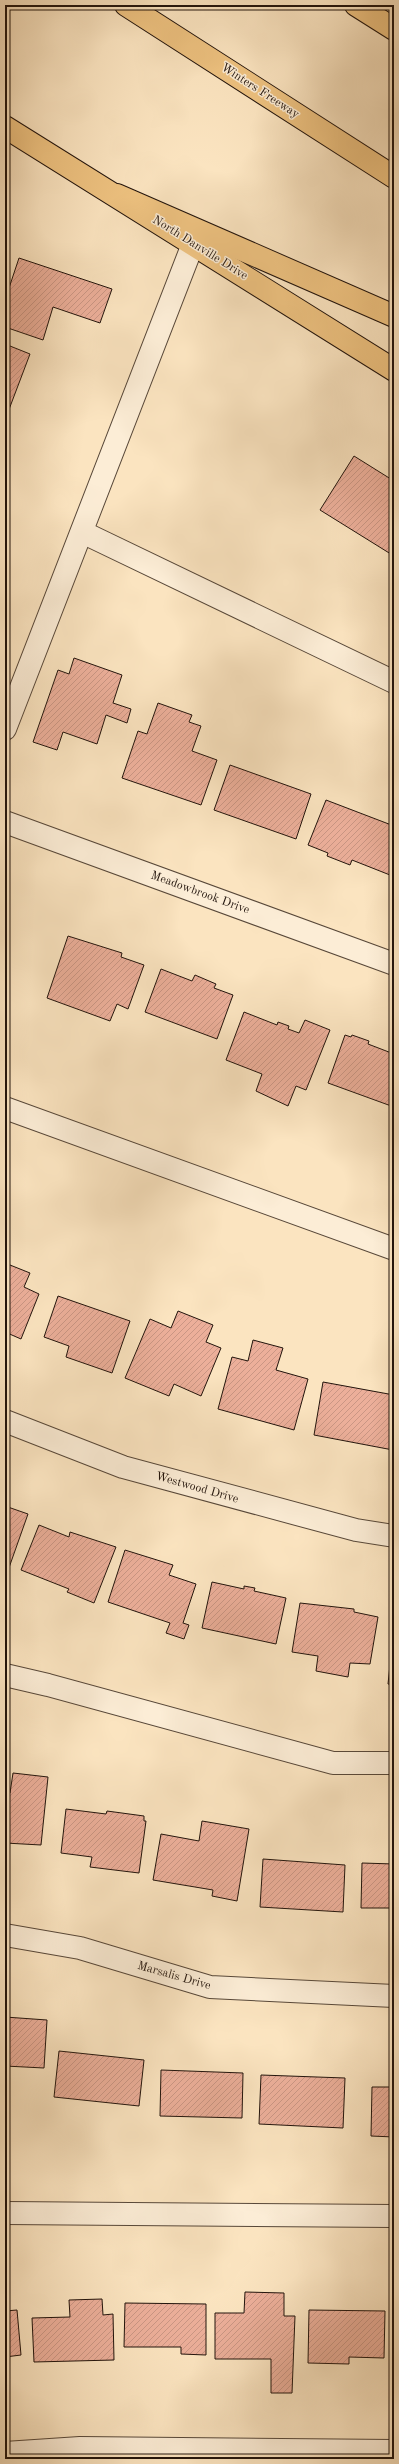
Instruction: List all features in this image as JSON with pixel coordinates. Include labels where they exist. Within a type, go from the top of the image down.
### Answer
[{"type":"main road","name":"Winters Freeway","points":[[126,5],[394,177]]},
{"type":"main road","points":[[356,5],[394,29]]},
{"type":"main road","name":"North Danville Drive","points":[[5,127],[117,195],[394,370]]},
{"type":"main road","points":[[117,195],[394,316]]},
{"type":"street","points":[[5,729],[193,244]]},
{"type":"street","points":[[82,532],[394,682]]},
{"type":"street","name":"Meadowbrook Drive","points":[[5,822],[394,964]]},
{"type":"street","points":[[5,1108],[394,1249]]},
{"type":"street","name":"Westwood Drive","points":[[5,1421],[123,1467],[356,1530],[394,1536]]},
{"type":"street","points":[[5,1675],[48,1685],[333,1763],[394,1763]]},
{"type":"street","name":"Marsalis Drive","points":[[5,1934],[80,1948],[210,1987],[394,1996]]},
{"type":"street","points":[[5,2213],[394,2216]]},
{"type":"street","points":[[5,2453],[80,2448],[394,2451]]},
{"type":"building","points":[[19,258],[112,289],[100,323],[53,307],[43,340],[5,327],[5,300]]},
{"type":"building","points":[[5,344],[30,354],[5,420]]},
{"type":"building","points":[[354,456],[394,481],[394,556],[320,510]]},
{"type":"building","points":[[74,658],[122,675],[113,703],[131,709],[127,723],[106,715],[97,744],[63,732],[57,750],[33,742],[58,670],[69,674]]},
{"type":"building","points":[[158,703],[192,715],[189,722],[201,726],[192,751],[217,760],[201,805],[122,778],[138,731],[147,734]]},
{"type":"building","points":[[230,765],[311,794],[296,839],[214,810]]},
{"type":"building","points":[[326,800],[394,826],[394,865],[390,875],[352,860],[350,865],[327,856],[328,853],[308,845]]},
{"type":"building","points":[[68,936],[122,953],[121,957],[144,965],[128,1009],[117,1004],[110,1021],[47,998]]},
{"type":"building","points":[[161,969],[192,981],[195,975],[216,984],[214,988],[233,995],[217,1039],[145,1012]]},
{"type":"building","points":[[244,1012],[277,1025],[278,1022],[289,1026],[288,1029],[299,1033],[305,1020],[330,1030],[306,1090],[296,1086],[288,1106],[256,1091],[262,1074],[226,1060]]},
{"type":"building","points":[[345,1035],[351,1037],[352,1035],[369,1041],[368,1044],[394,1054],[394,1107],[328,1083]]},
{"type":"building","points":[[5,1263],[30,1273],[24,1287],[39,1294],[21,1339],[5,1332]]},
{"type":"building","points":[[58,1296],[130,1321],[112,1373],[66,1357],[69,1346],[44,1337]]},
{"type":"building","points":[[178,1311],[213,1325],[206,1342],[221,1348],[201,1396],[174,1384],[169,1396],[125,1378],[150,1319],[171,1328]]},
{"type":"building","points":[[253,1340],[283,1348],[276,1370],[308,1379],[294,1430],[218,1409],[232,1357],[248,1361]]},
{"type":"building","points":[[323,1382],[394,1395],[393,1450],[314,1435]]},
{"type":"building","points":[[5,1506],[28,1514],[5,1579]]},
{"type":"building","points":[[39,1525],[69,1537],[70,1532],[116,1547],[94,1603],[67,1592],[69,1589],[21,1570]]},
{"type":"building","points":[[125,1550],[173,1565],[169,1575],[196,1584],[183,1623],[189,1625],[184,1639],[166,1633],[170,1623],[108,1602]]},
{"type":"building","points":[[212,1582],[244,1589],[244,1586],[255,1588],[254,1591],[286,1598],[276,1644],[202,1628]]},
{"type":"building","points":[[300,1603],[354,1609],[354,1612],[378,1617],[370,1664],[350,1663],[348,1677],[316,1671],[318,1656],[292,1652]]},
{"type":"building","points":[[394,1626],[394,1685],[388,1684]]},
{"type":"building","points":[[13,1773],[48,1777],[41,1845],[5,1843],[5,1793],[10,1793]]},
{"type":"building","points":[[66,1809],[106,1814],[107,1811],[144,1816],[144,1821],[146,1821],[139,1873],[90,1867],[92,1857],[61,1853]]},
{"type":"building","points":[[202,1821],[249,1829],[237,1901],[212,1896],[213,1890],[153,1880],[161,1834],[199,1841]]},
{"type":"building","points":[[263,1859],[345,1865],[343,1912],[260,1907]]},
{"type":"building","points":[[362,1863],[394,1864],[394,1908],[361,1908]]},
{"type":"building","points":[[5,2017],[47,2020],[44,2068],[5,2066]]},
{"type":"building","points":[[59,2051],[144,2060],[139,2106],[54,2097]]},
{"type":"building","points":[[161,2070],[243,2073],[242,2118],[160,2116]]},
{"type":"building","points":[[261,2075],[345,2078],[343,2128],[259,2124]]},
{"type":"building","points":[[372,2087],[394,2087],[394,2137],[371,2136]]},
{"type":"building","points":[[245,2292],[284,2293],[284,2316],[295,2316],[292,2393],[271,2393],[271,2359],[215,2359],[215,2313],[244,2313]]},
{"type":"building","points":[[102,2299],[103,2315],[113,2314],[114,2360],[34,2362],[32,2318],[70,2317],[69,2300]]},
{"type":"building","points":[[125,2303],[206,2304],[206,2355],[181,2354],[181,2347],[124,2347]]},
{"type":"building","points":[[17,2310],[21,2355],[5,2357],[5,2311]]},
{"type":"building","points":[[309,2310],[385,2311],[384,2358],[349,2357],[349,2364],[308,2363]]}]
